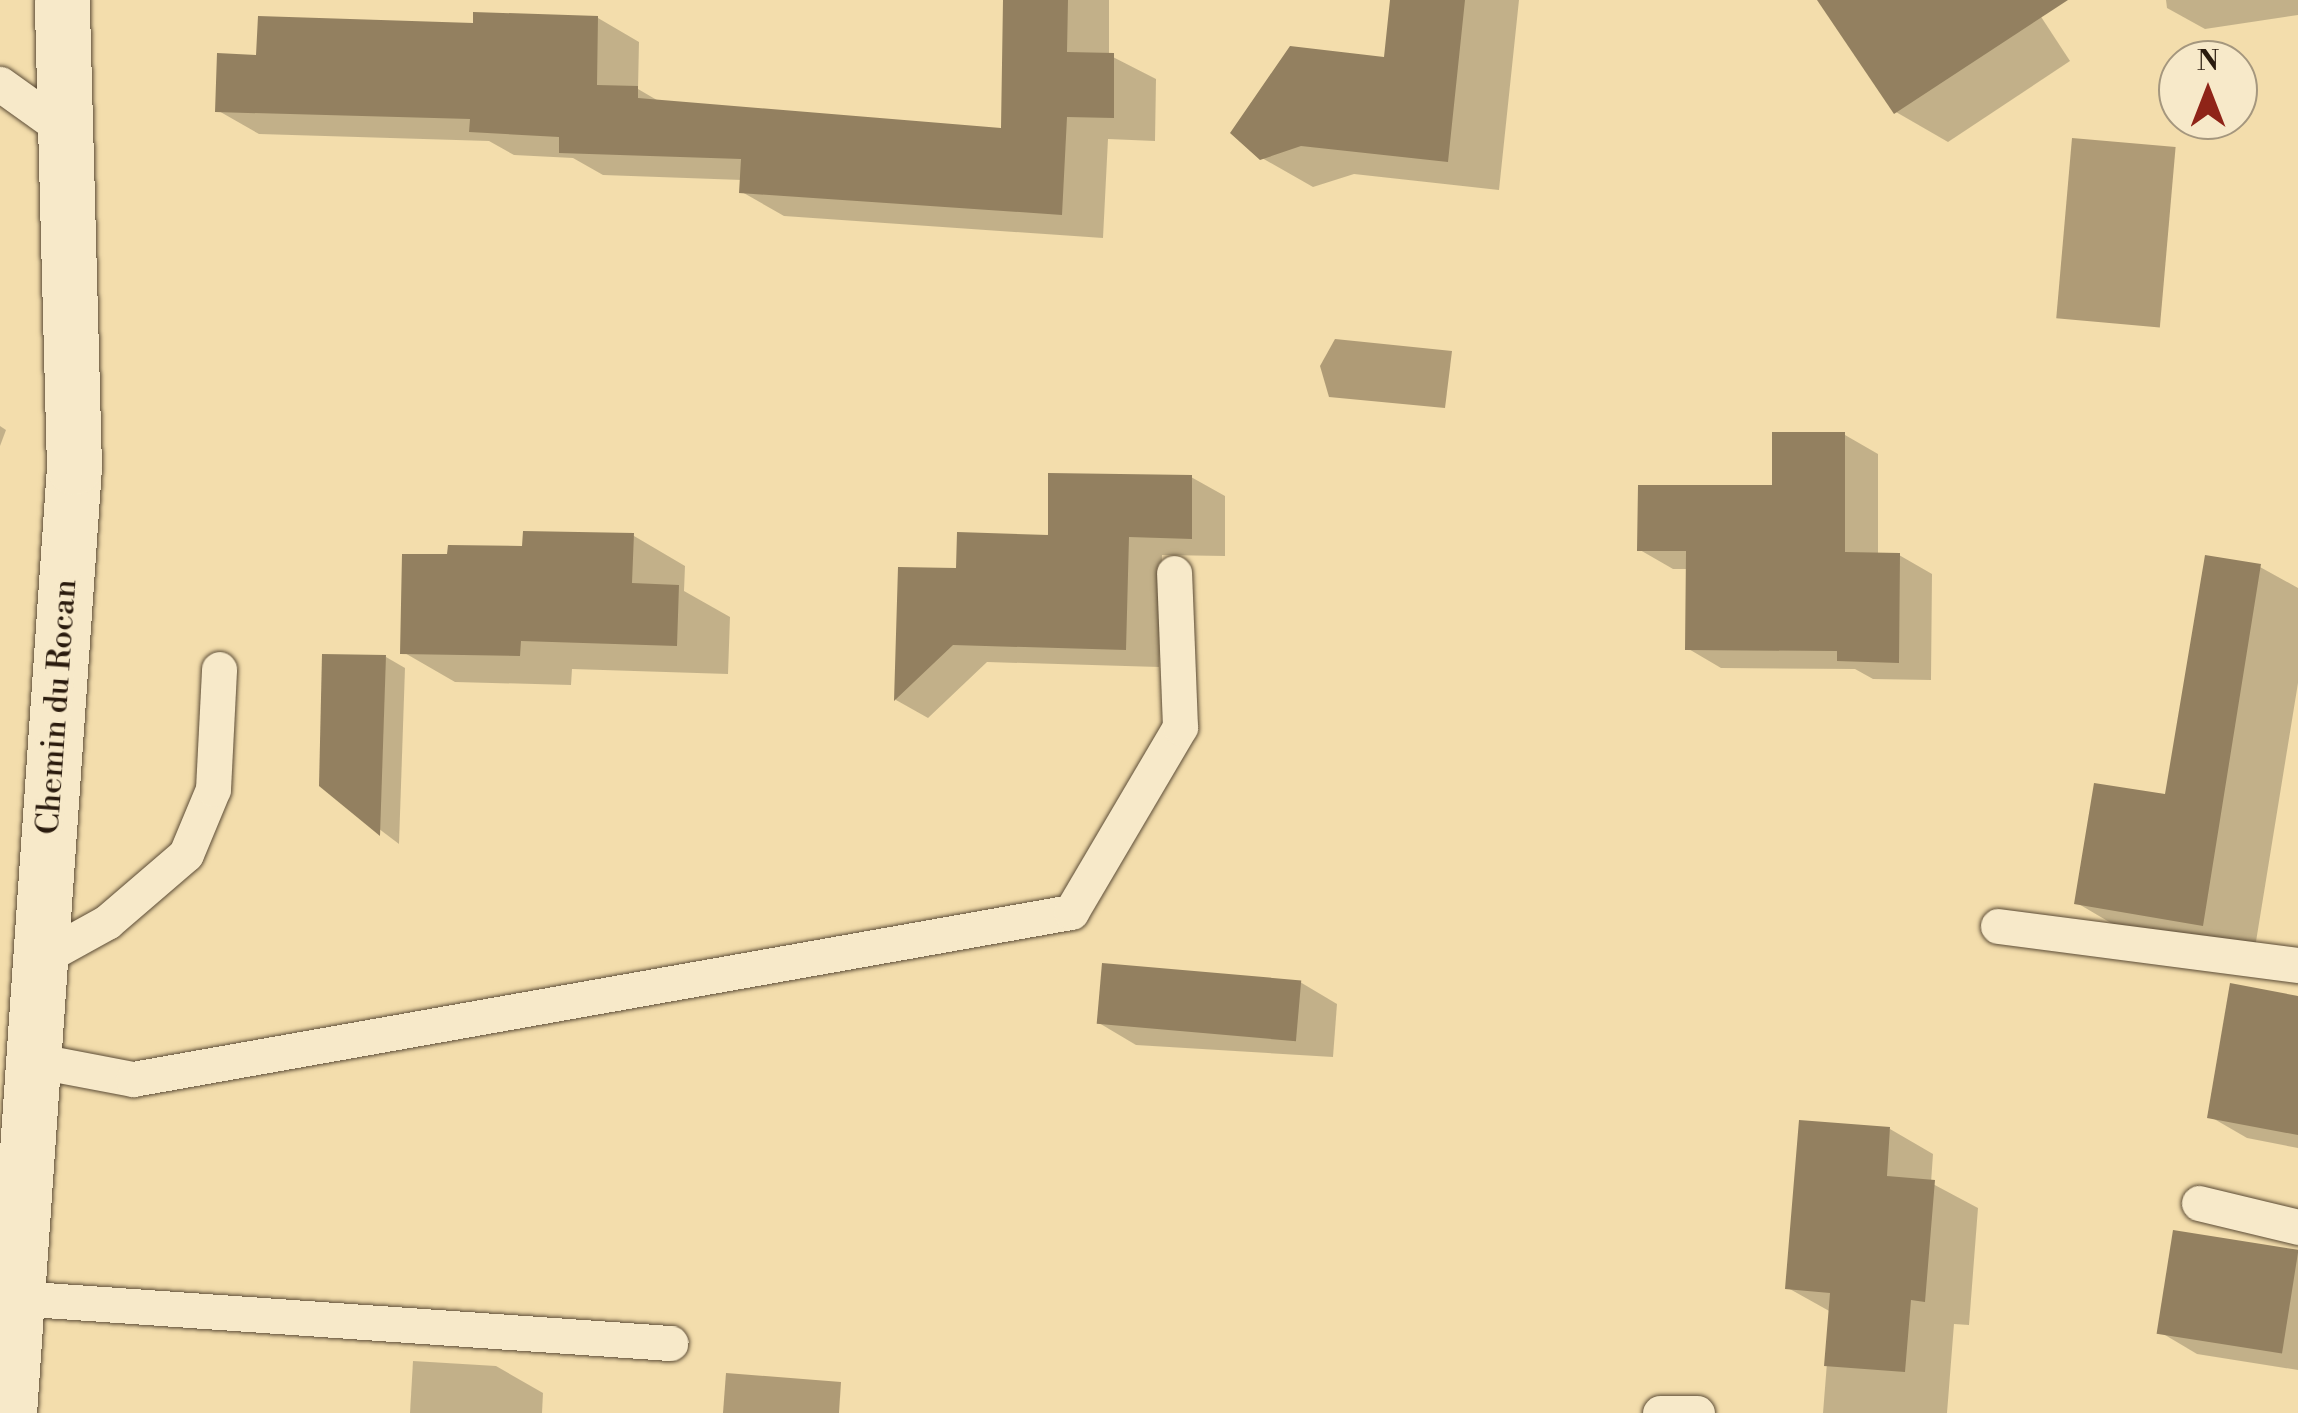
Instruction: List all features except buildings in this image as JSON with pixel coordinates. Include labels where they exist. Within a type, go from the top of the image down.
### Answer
[{"type":"street","name":"Chemin du Rocan","points":[[9,1413],[74,467],[62,0]]},
{"type":"lane","points":[[0,84],[66,131]]},
{"type":"lane","points":[[32,1060],[133,1079],[1071,912],[1180,726],[1174,573]]},
{"type":"lane","points":[[40,959],[107,922],[186,854],[213,789],[219,669]]},
{"type":"lane","points":[[1998,926],[2298,965]]},
{"type":"lane","points":[[2199,1203],[2298,1227]]},
{"type":"lane","points":[[16,1298],[670,1343]]},
{"type":"lane","points":[[1660,1413],[1696,1413]]},
{"type":"shaded area","points":[[2072,138],[2176,147],[2160,327],[2056,318]]},
{"type":"shaded area","points":[[1335,339],[1452,351],[1445,408],[1329,397],[1320,366]]},
{"type":"shaded area","points":[[726,1373],[841,1382],[839,1413],[723,1413]]}]
